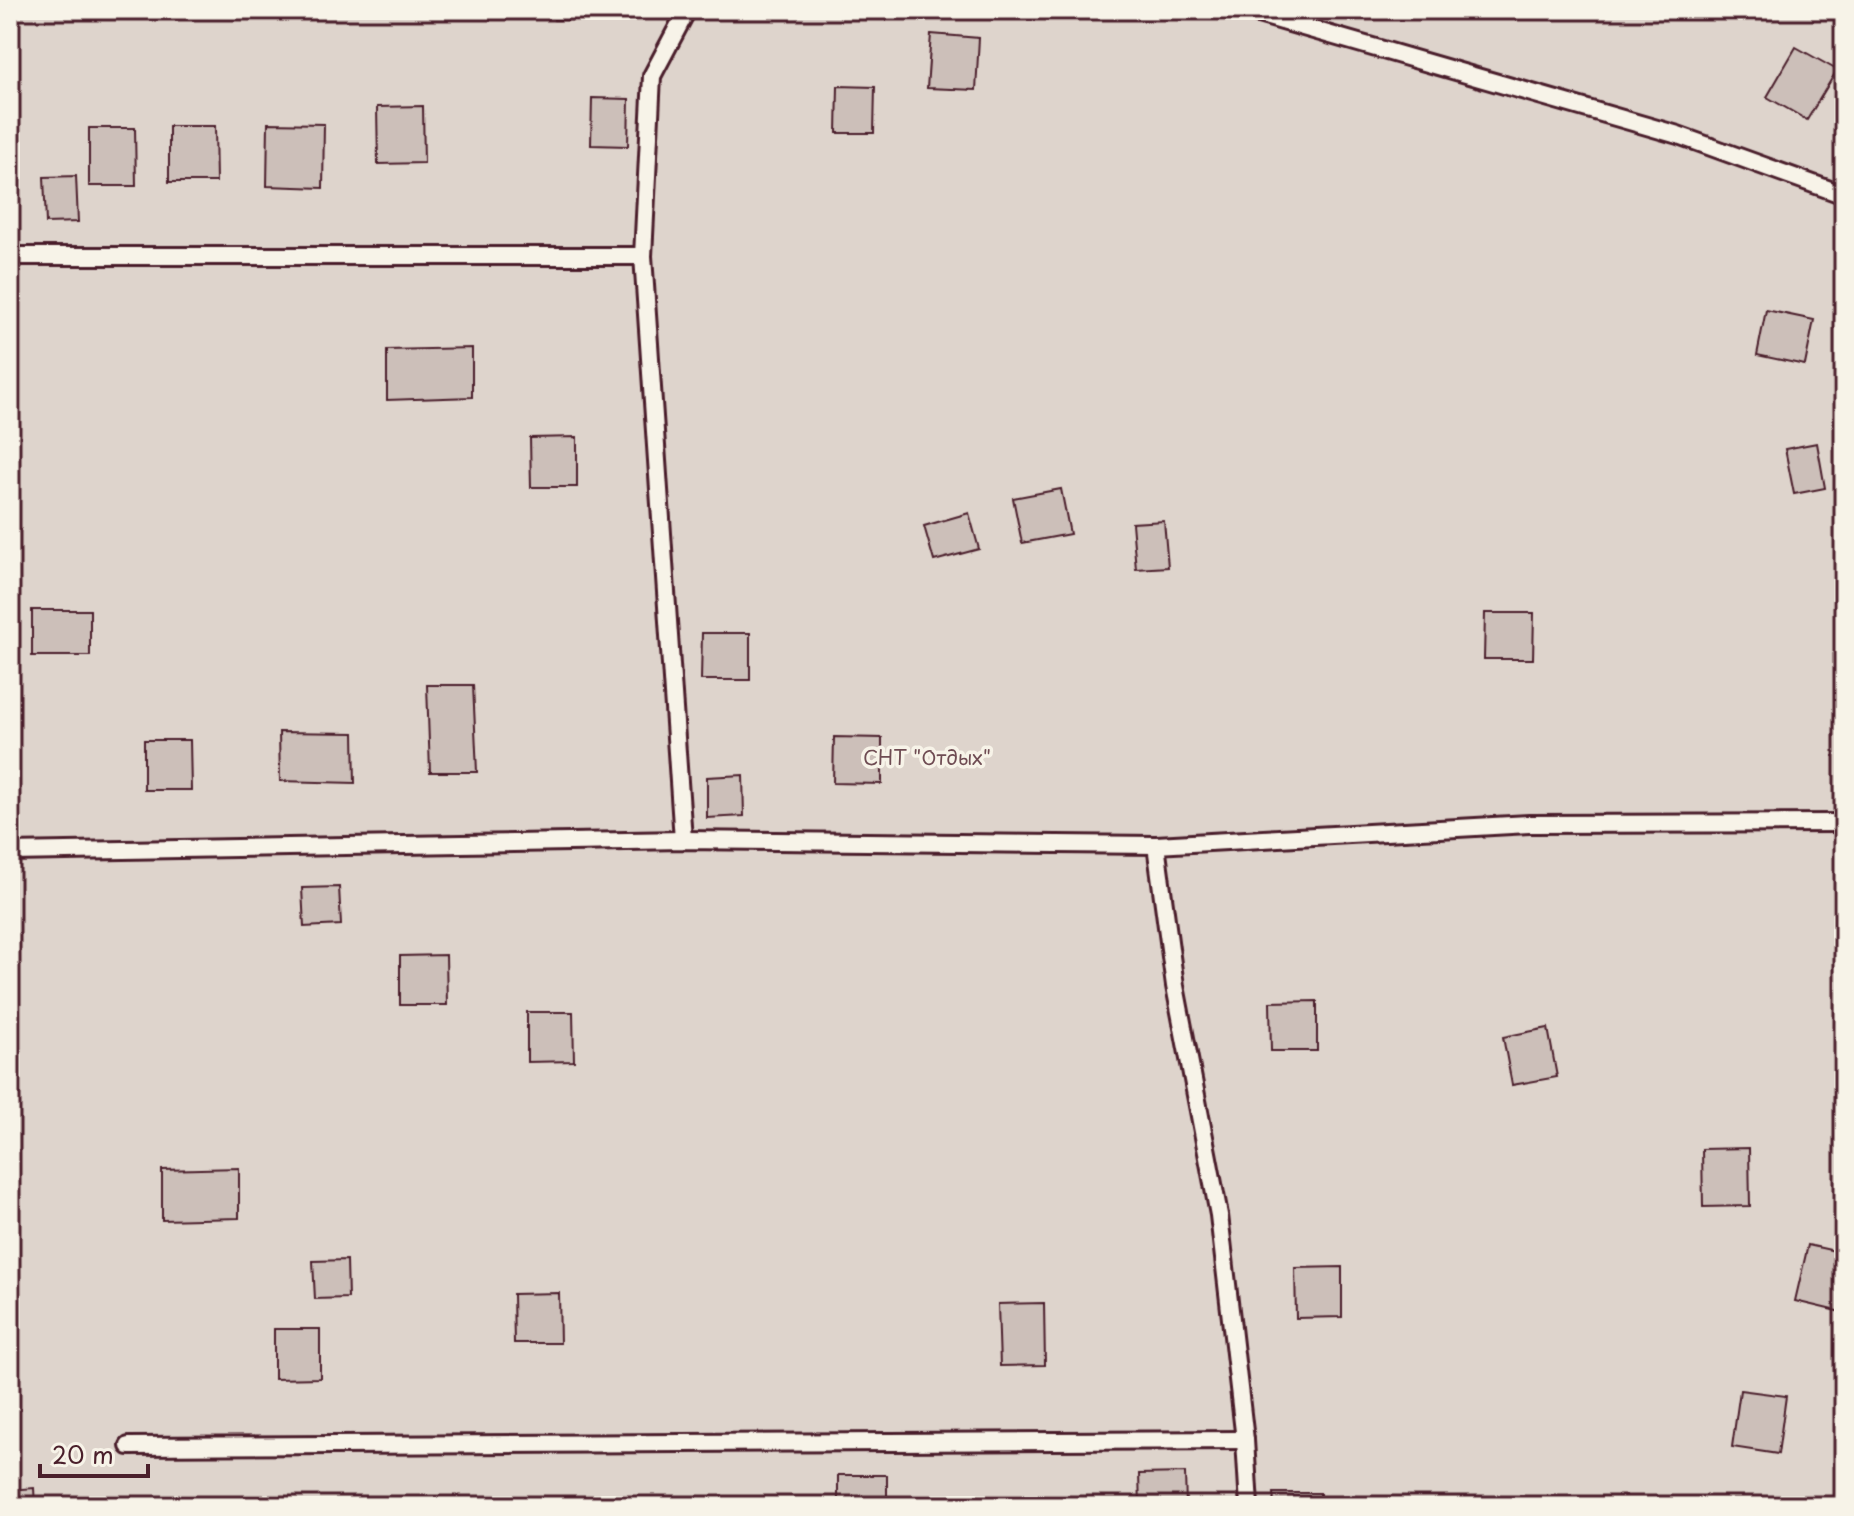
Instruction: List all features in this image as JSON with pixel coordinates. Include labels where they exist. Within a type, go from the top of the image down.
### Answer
[{"type":"lane","points":[[683,840],[643,256],[652,76],[687,10]]},
{"type":"lane","points":[[1244,10],[1678,135],[1844,195]]},
{"type":"lane","points":[[10,256],[643,256]]},
{"type":"lane","points":[[10,852],[683,840],[1156,845],[1529,824],[1844,823]]},
{"type":"lane","points":[[1156,845],[1175,986],[1219,1215],[1245,1440],[1249,1506]]},
{"type":"lane","points":[[129,1446],[1245,1440]]},
{"type":"green space","name":"СНТ \"Отдых\"","points":[[10,10],[1844,10],[1844,1506],[10,1506]]},
{"type":"building","points":[[554,10],[603,10],[603,20],[554,20]]},
{"type":"building","points":[[931,34],[979,38],[976,90],[927,88]]},
{"type":"building","points":[[1796,47],[1837,70],[1807,120],[1767,97]]},
{"type":"building","points":[[838,86],[875,87],[874,133],[837,133]]},
{"type":"building","points":[[592,98],[629,99],[628,146],[591,145]]},
{"type":"building","points":[[423,106],[424,163],[378,164],[377,107]]},
{"type":"building","points":[[268,123],[324,124],[323,188],[267,186]]},
{"type":"building","points":[[169,126],[215,126],[216,182],[169,182]]},
{"type":"building","points":[[89,128],[135,128],[136,186],[89,186]]},
{"type":"building","points":[[76,176],[78,222],[46,223],[44,177]]},
{"type":"building","points":[[1766,310],[1814,320],[1805,365],[1757,355]]},
{"type":"building","points":[[472,348],[472,397],[387,400],[387,350]]},
{"type":"building","points":[[577,437],[577,487],[531,487],[530,438]]},
{"type":"building","points":[[1817,443],[1825,488],[1794,494],[1785,449]]},
{"type":"building","points":[[1061,489],[1070,534],[1022,543],[1013,498]]},
{"type":"building","points":[[969,513],[979,549],[934,561],[924,526]]},
{"type":"building","points":[[1164,521],[1168,567],[1136,569],[1132,523]]},
{"type":"building","points":[[32,610],[90,610],[90,656],[32,656]]},
{"type":"building","points":[[1485,613],[1534,613],[1533,659],[1484,659]]},
{"type":"building","points":[[702,633],[750,633],[750,680],[701,680]]},
{"type":"building","points":[[427,685],[473,685],[477,772],[430,772]]},
{"type":"building","points":[[279,732],[354,733],[355,783],[280,781]]},
{"type":"building","points":[[834,737],[882,738],[882,784],[833,783]]},
{"type":"building","points":[[144,740],[190,740],[191,790],[144,790]]},
{"type":"building","points":[[743,775],[744,816],[707,818],[707,777]]},
{"type":"building","points":[[339,887],[341,925],[304,927],[302,888]]},
{"type":"building","points":[[446,955],[447,1005],[400,1005],[400,956]]},
{"type":"building","points":[[1317,1001],[1317,1051],[1271,1051],[1270,1002]]},
{"type":"building","points":[[527,1012],[573,1012],[574,1061],[527,1062]]},
{"type":"building","points":[[1548,1028],[1557,1077],[1512,1085],[1503,1037]]},
{"type":"building","points":[[1749,1148],[1750,1206],[1703,1207],[1702,1149]]},
{"type":"building","points":[[239,1168],[239,1218],[162,1220],[162,1170]]},
{"type":"building","points":[[1808,1245],[1844,1253],[1841,1312],[1795,1301]]},
{"type":"building","points":[[347,1260],[348,1298],[315,1299],[313,1261]]},
{"type":"building","points":[[1342,1267],[1342,1317],[1296,1318],[1295,1268]]},
{"type":"building","points":[[559,1293],[560,1343],[514,1343],[513,1294]]},
{"type":"building","points":[[1044,1303],[1045,1365],[1000,1366],[998,1304]]},
{"type":"building","points":[[274,1329],[320,1329],[320,1378],[274,1379]]},
{"type":"building","points":[[1740,1390],[1786,1396],[1778,1454],[1732,1447]]},
{"type":"building","points":[[1185,1473],[1186,1506],[1140,1506],[1139,1474]]},
{"type":"building","points":[[838,1475],[887,1475],[887,1506],[838,1506]]},
{"type":"building","points":[[34,1488],[35,1506],[10,1506],[10,1490]]},
{"type":"building","points":[[1273,1493],[1320,1493],[1320,1506],[1274,1506]]}]
